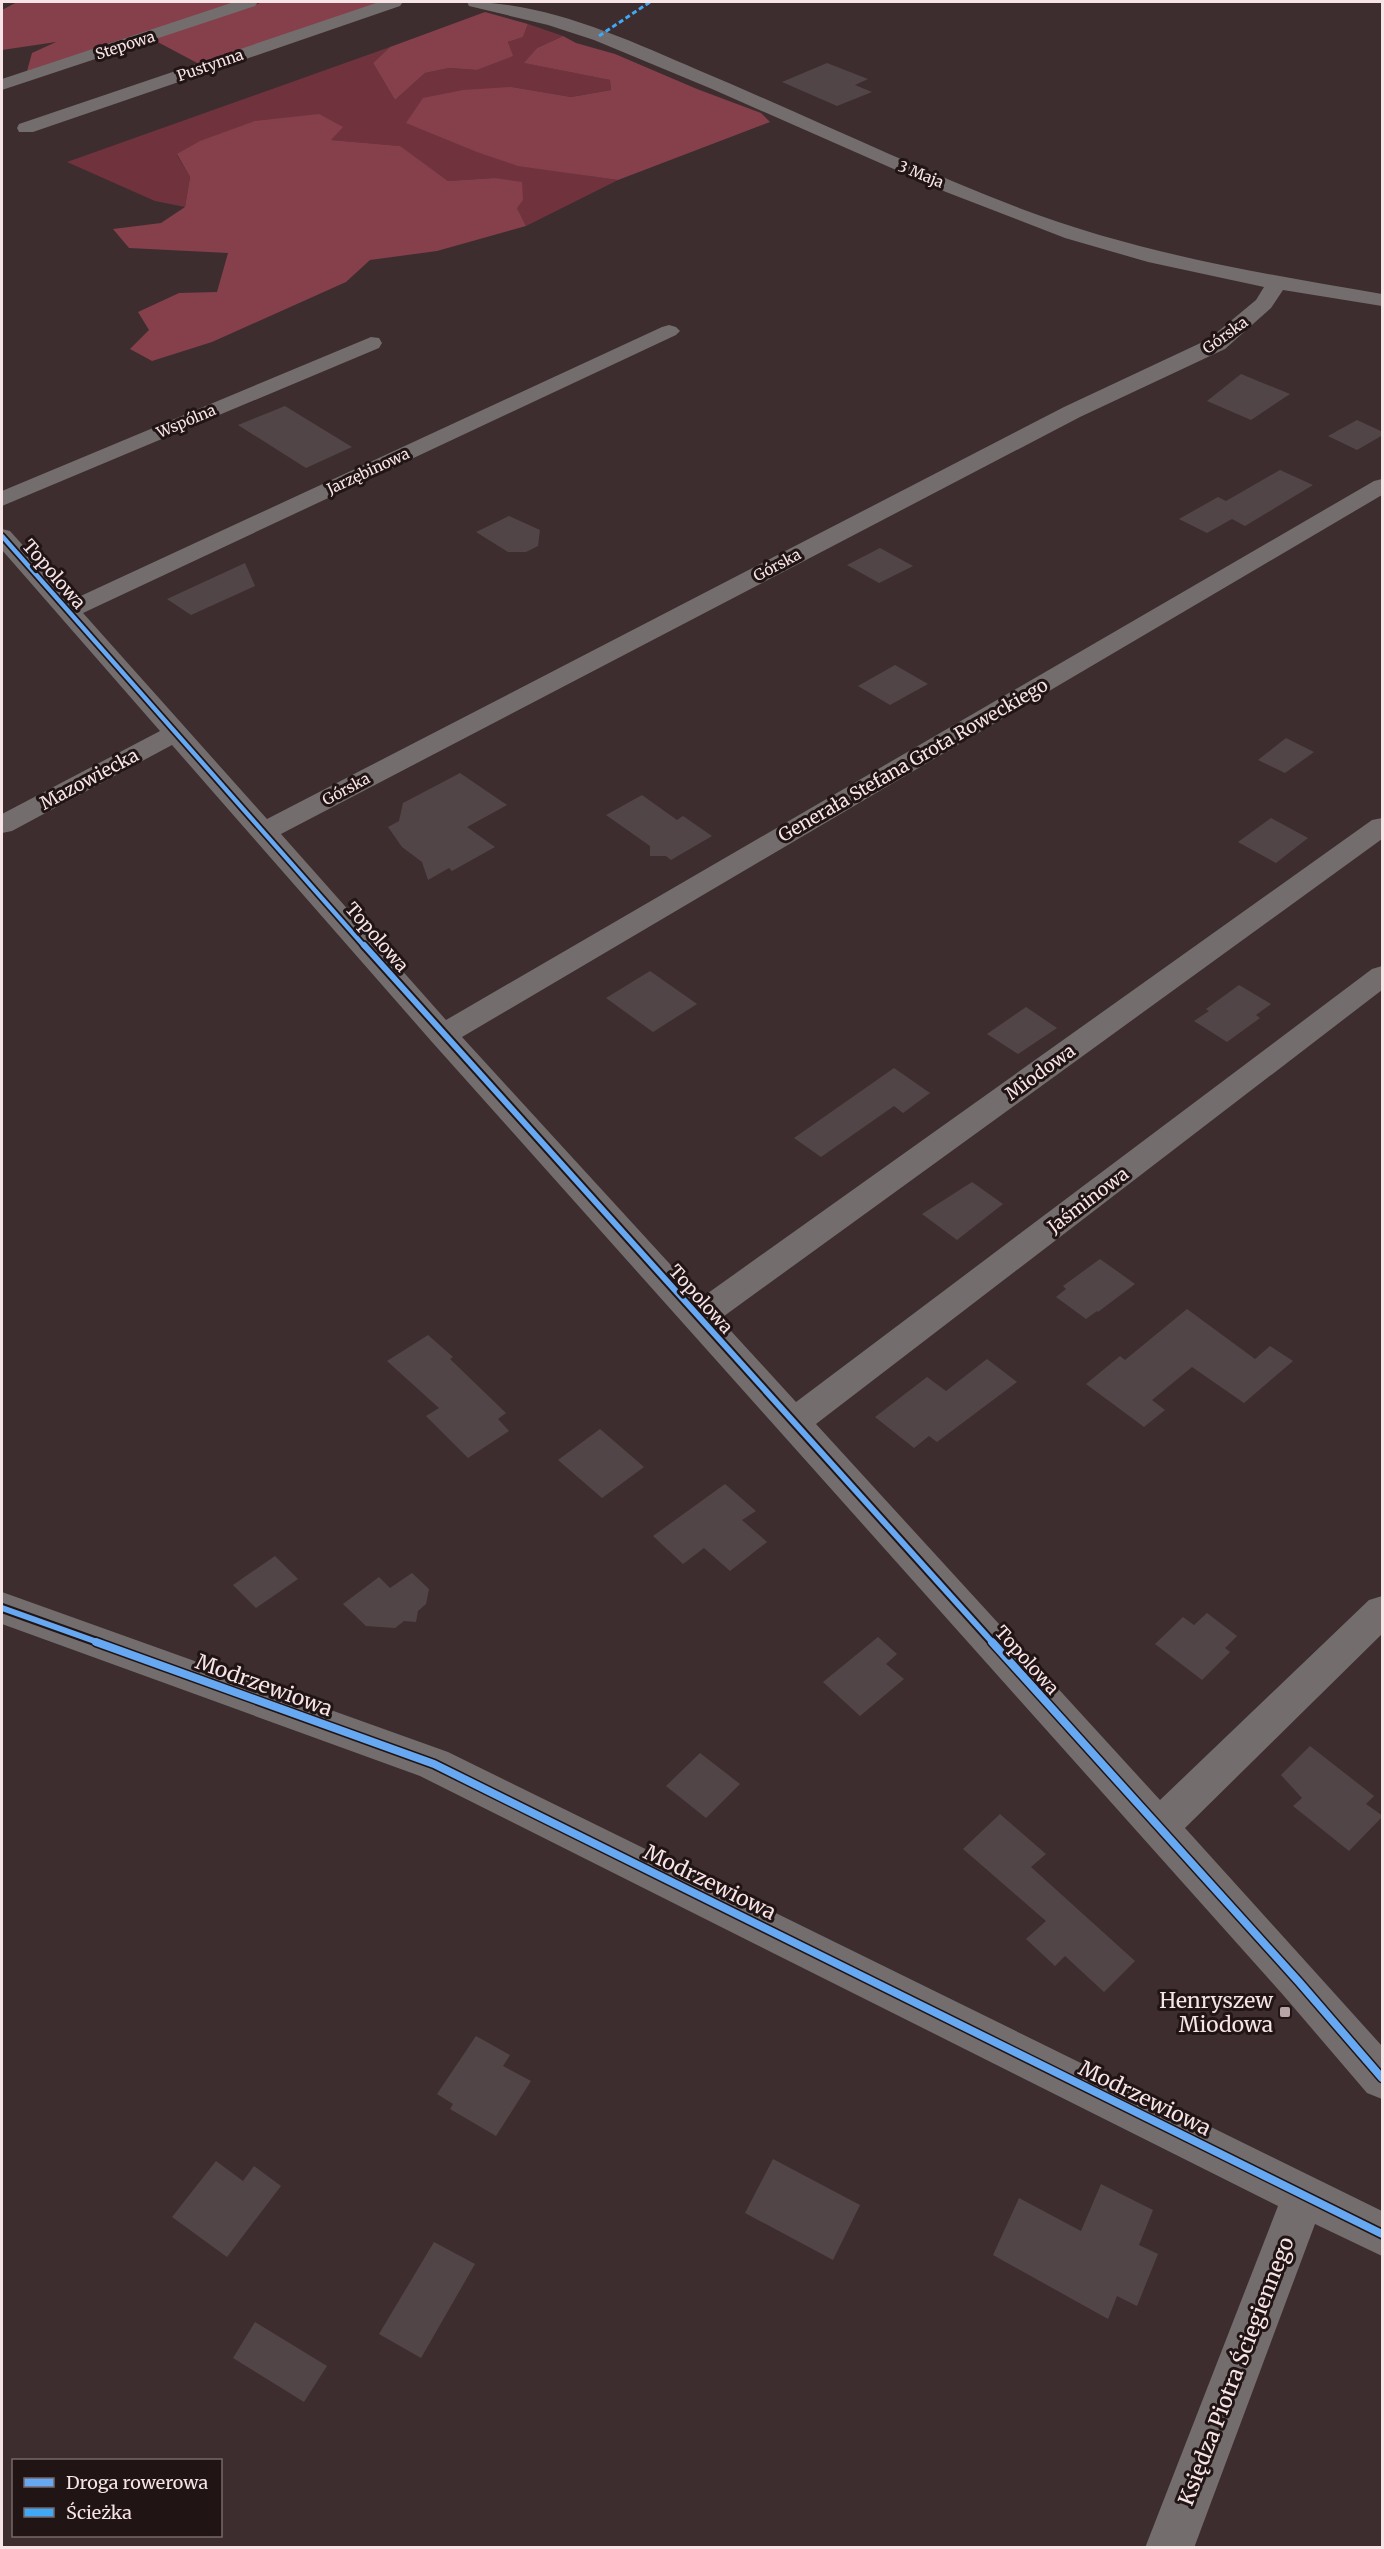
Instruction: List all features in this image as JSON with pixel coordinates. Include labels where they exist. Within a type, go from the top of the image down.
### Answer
[{"type":"street","name":"Stepowa","points":[[2,85],[249,2]]},
{"type":"street","name":"Pustynna","points":[[26,128],[394,2]]},
{"type":"street","name":"3 Maja","points":[[475,2],[540,17],[599,36],[732,91],[896,164],[1072,234],[1160,259],[1277,283],[1383,300]]},
{"type":"street","name":"Górska","points":[[264,832],[1061,418],[1217,344],[1264,304],[1277,283]]},
{"type":"street","name":"Jarzębinowa","points":[[67,611],[669,332]]},
{"type":"street","name":"Wspólna","points":[[2,499],[371,342]]},
{"type":"street","name":"Generała Stefana Grota Roweckiego","points":[[443,1035],[1383,486]]},
{"type":"street","name":"Topolowa","points":[[2,536],[443,1035],[1299,1982],[1383,2078]]},
{"type":"street","name":"Mazowiecka","points":[[2,825],[177,732]]},
{"type":"street","name":"Miodowa","points":[[698,1318],[1383,826]]},
{"type":"street","name":"Jaśminowa","points":[[793,1423],[1383,976]]},
{"type":"street","name":"Modrzewiowa","points":[[2,1608],[434,1764],[1383,2234]]},
{"type":"street","points":[[1158,1827],[1383,1611]]},
{"type":"street","name":"Księdza Piotra Ściegiennego","points":[[1169,2547],[1304,2195]]},
{"type":"shaded area","points":[[17,2],[237,2],[27,71],[32,53],[56,42],[2,50],[2,10]]},
{"type":"shaded area","points":[[263,2],[385,2],[201,65],[152,39]]},
{"type":"shaded area","points":[[485,12],[528,24],[523,37],[508,42],[513,56],[477,70],[449,68],[425,73],[395,100],[373,63],[390,47]]},
{"type":"shaded area","points":[[528,24],[563,36],[537,48],[525,63],[610,80],[611,90],[571,97],[512,87],[571,173],[618,180],[526,226],[517,208],[494,178],[448,181],[399,146],[330,140],[177,155],[190,177],[185,207],[155,201],[67,162],[390,47],[373,63],[395,100],[425,73],[449,68],[477,70],[512,56],[508,42],[523,37]]},
{"type":"shaded area","points":[[563,36],[576,43],[615,54],[761,113],[770,122],[618,180],[518,166],[406,123],[423,98],[463,90],[512,87],[571,97],[611,90],[610,80],[524,63],[537,48]]},
{"type":"shaded area","points":[[319,114],[343,127],[331,140],[400,146],[448,181],[494,178],[522,182],[523,200],[517,208],[526,226],[437,251],[370,260],[346,282],[212,342],[152,361],[130,349],[149,330],[138,312],[179,293],[217,292],[228,253],[129,248],[113,229],[161,223],[185,207],[190,177],[177,154],[200,141],[255,121]]},
{"type":"building","points":[[827,63],[868,79],[855,85],[872,92],[837,106],[782,82]]},
{"type":"building","points":[[1241,374],[1290,394],[1251,420],[1207,401]]},
{"type":"building","points":[[285,406],[352,447],[306,468],[238,425]]},
{"type":"building","points":[[1357,420],[1383,432],[1383,435],[1357,450],[1328,436]]},
{"type":"building","points":[[1280,470],[1313,485],[1245,526],[1232,519],[1207,533],[1179,519],[1218,497],[1226,501]]},
{"type":"building","points":[[509,516],[540,530],[538,546],[526,552],[508,552],[476,532]]},
{"type":"building","points":[[880,548],[913,566],[879,583],[847,565]]},
{"type":"building","points":[[245,563],[255,586],[191,615],[167,599]]},
{"type":"building","points":[[895,665],[928,684],[890,705],[858,686]]},
{"type":"building","points":[[1286,738],[1314,752],[1285,773],[1258,760]]},
{"type":"building","points":[[460,773],[507,805],[467,827],[495,847],[452,871],[449,868],[428,880],[422,862],[402,847],[388,827],[399,821],[403,803]]},
{"type":"building","points":[[642,795],[677,820],[683,816],[712,836],[671,860],[666,856],[650,856],[650,846],[606,815]]},
{"type":"building","points":[[1271,818],[1308,838],[1276,863],[1238,842]]},
{"type":"building","points":[[650,971],[697,1004],[653,1032],[606,998]]},
{"type":"building","points":[[1239,985],[1271,1004],[1256,1015],[1260,1018],[1227,1042],[1194,1021],[1209,1011],[1206,1009]]},
{"type":"building","points":[[1026,1007],[1057,1028],[1018,1054],[987,1034]]},
{"type":"building","points":[[894,1068],[930,1093],[903,1113],[894,1106],[821,1157],[794,1138]]},
{"type":"building","points":[[972,1182],[1003,1204],[957,1240],[922,1214]]},
{"type":"building","points":[[1100,1259],[1135,1284],[1086,1319],[1056,1297],[1066,1289],[1063,1286]]},
{"type":"building","points":[[1187,1309],[1255,1359],[1270,1346],[1293,1361],[1244,1403],[1192,1367],[1152,1400],[1165,1410],[1144,1427],[1086,1384],[1120,1356],[1125,1360]]},
{"type":"building","points":[[428,1335],[453,1357],[450,1359],[506,1413],[498,1419],[509,1431],[468,1458],[426,1416],[439,1408],[387,1361]]},
{"type":"building","points":[[987,1359],[1017,1382],[937,1442],[929,1436],[914,1448],[875,1417],[927,1377],[946,1391]]},
{"type":"building","points":[[600,1429],[644,1467],[602,1498],[558,1460]]},
{"type":"building","points":[[725,1484],[756,1511],[742,1520],[767,1542],[730,1571],[704,1548],[683,1564],[653,1536]]},
{"type":"building","points":[[275,1556],[298,1579],[256,1608],[233,1585]]},
{"type":"building","points":[[412,1573],[429,1589],[426,1604],[418,1611],[416,1622],[404,1621],[395,1628],[366,1626],[343,1604],[379,1577],[390,1588]]},
{"type":"building","points":[[1207,1613],[1237,1636],[1225,1648],[1230,1652],[1202,1680],[1155,1644],[1183,1617],[1194,1625]]},
{"type":"building","points":[[878,1637],[897,1654],[886,1664],[904,1679],[860,1716],[823,1682]]},
{"type":"building","points":[[1310,1746],[1374,1796],[1366,1804],[1383,1816],[1349,1851],[1293,1806],[1302,1798],[1281,1775]]},
{"type":"building","points":[[700,1753],[740,1784],[706,1818],[666,1786]]},
{"type":"building","points":[[1000,1814],[1046,1854],[1031,1867],[1135,1961],[1104,1992],[1065,1956],[1055,1966],[1026,1939],[1046,1921],[963,1849]]},
{"type":"building","points":[[476,2036],[510,2055],[503,2066],[531,2081],[496,2136],[450,2109],[453,2104],[437,2094]]},
{"type":"building","points":[[773,2159],[860,2205],[833,2260],[745,2213]]},
{"type":"building","points":[[216,2161],[243,2181],[254,2166],[281,2186],[227,2257],[172,2217]]},
{"type":"building","points":[[1101,2184],[1153,2210],[1139,2245],[1158,2254],[1137,2306],[1117,2296],[1108,2319],[993,2255],[1019,2198],[1081,2231]]},
{"type":"building","points":[[434,2242],[475,2264],[421,2358],[379,2334]]},
{"type":"building","points":[[255,2322],[327,2366],[304,2402],[233,2358]]},
{"type":"marked path","points":[[599,36],[650,2]]},
{"type":"cycle path","points":[[2,536],[443,1035],[1299,1982],[1382,2078]]},
{"type":"cycle path","points":[[2,1608],[434,1764],[1382,2234]]},
{"type":"place","name":"Henryszew Miodowa","points":[[1285,2012]]}]
